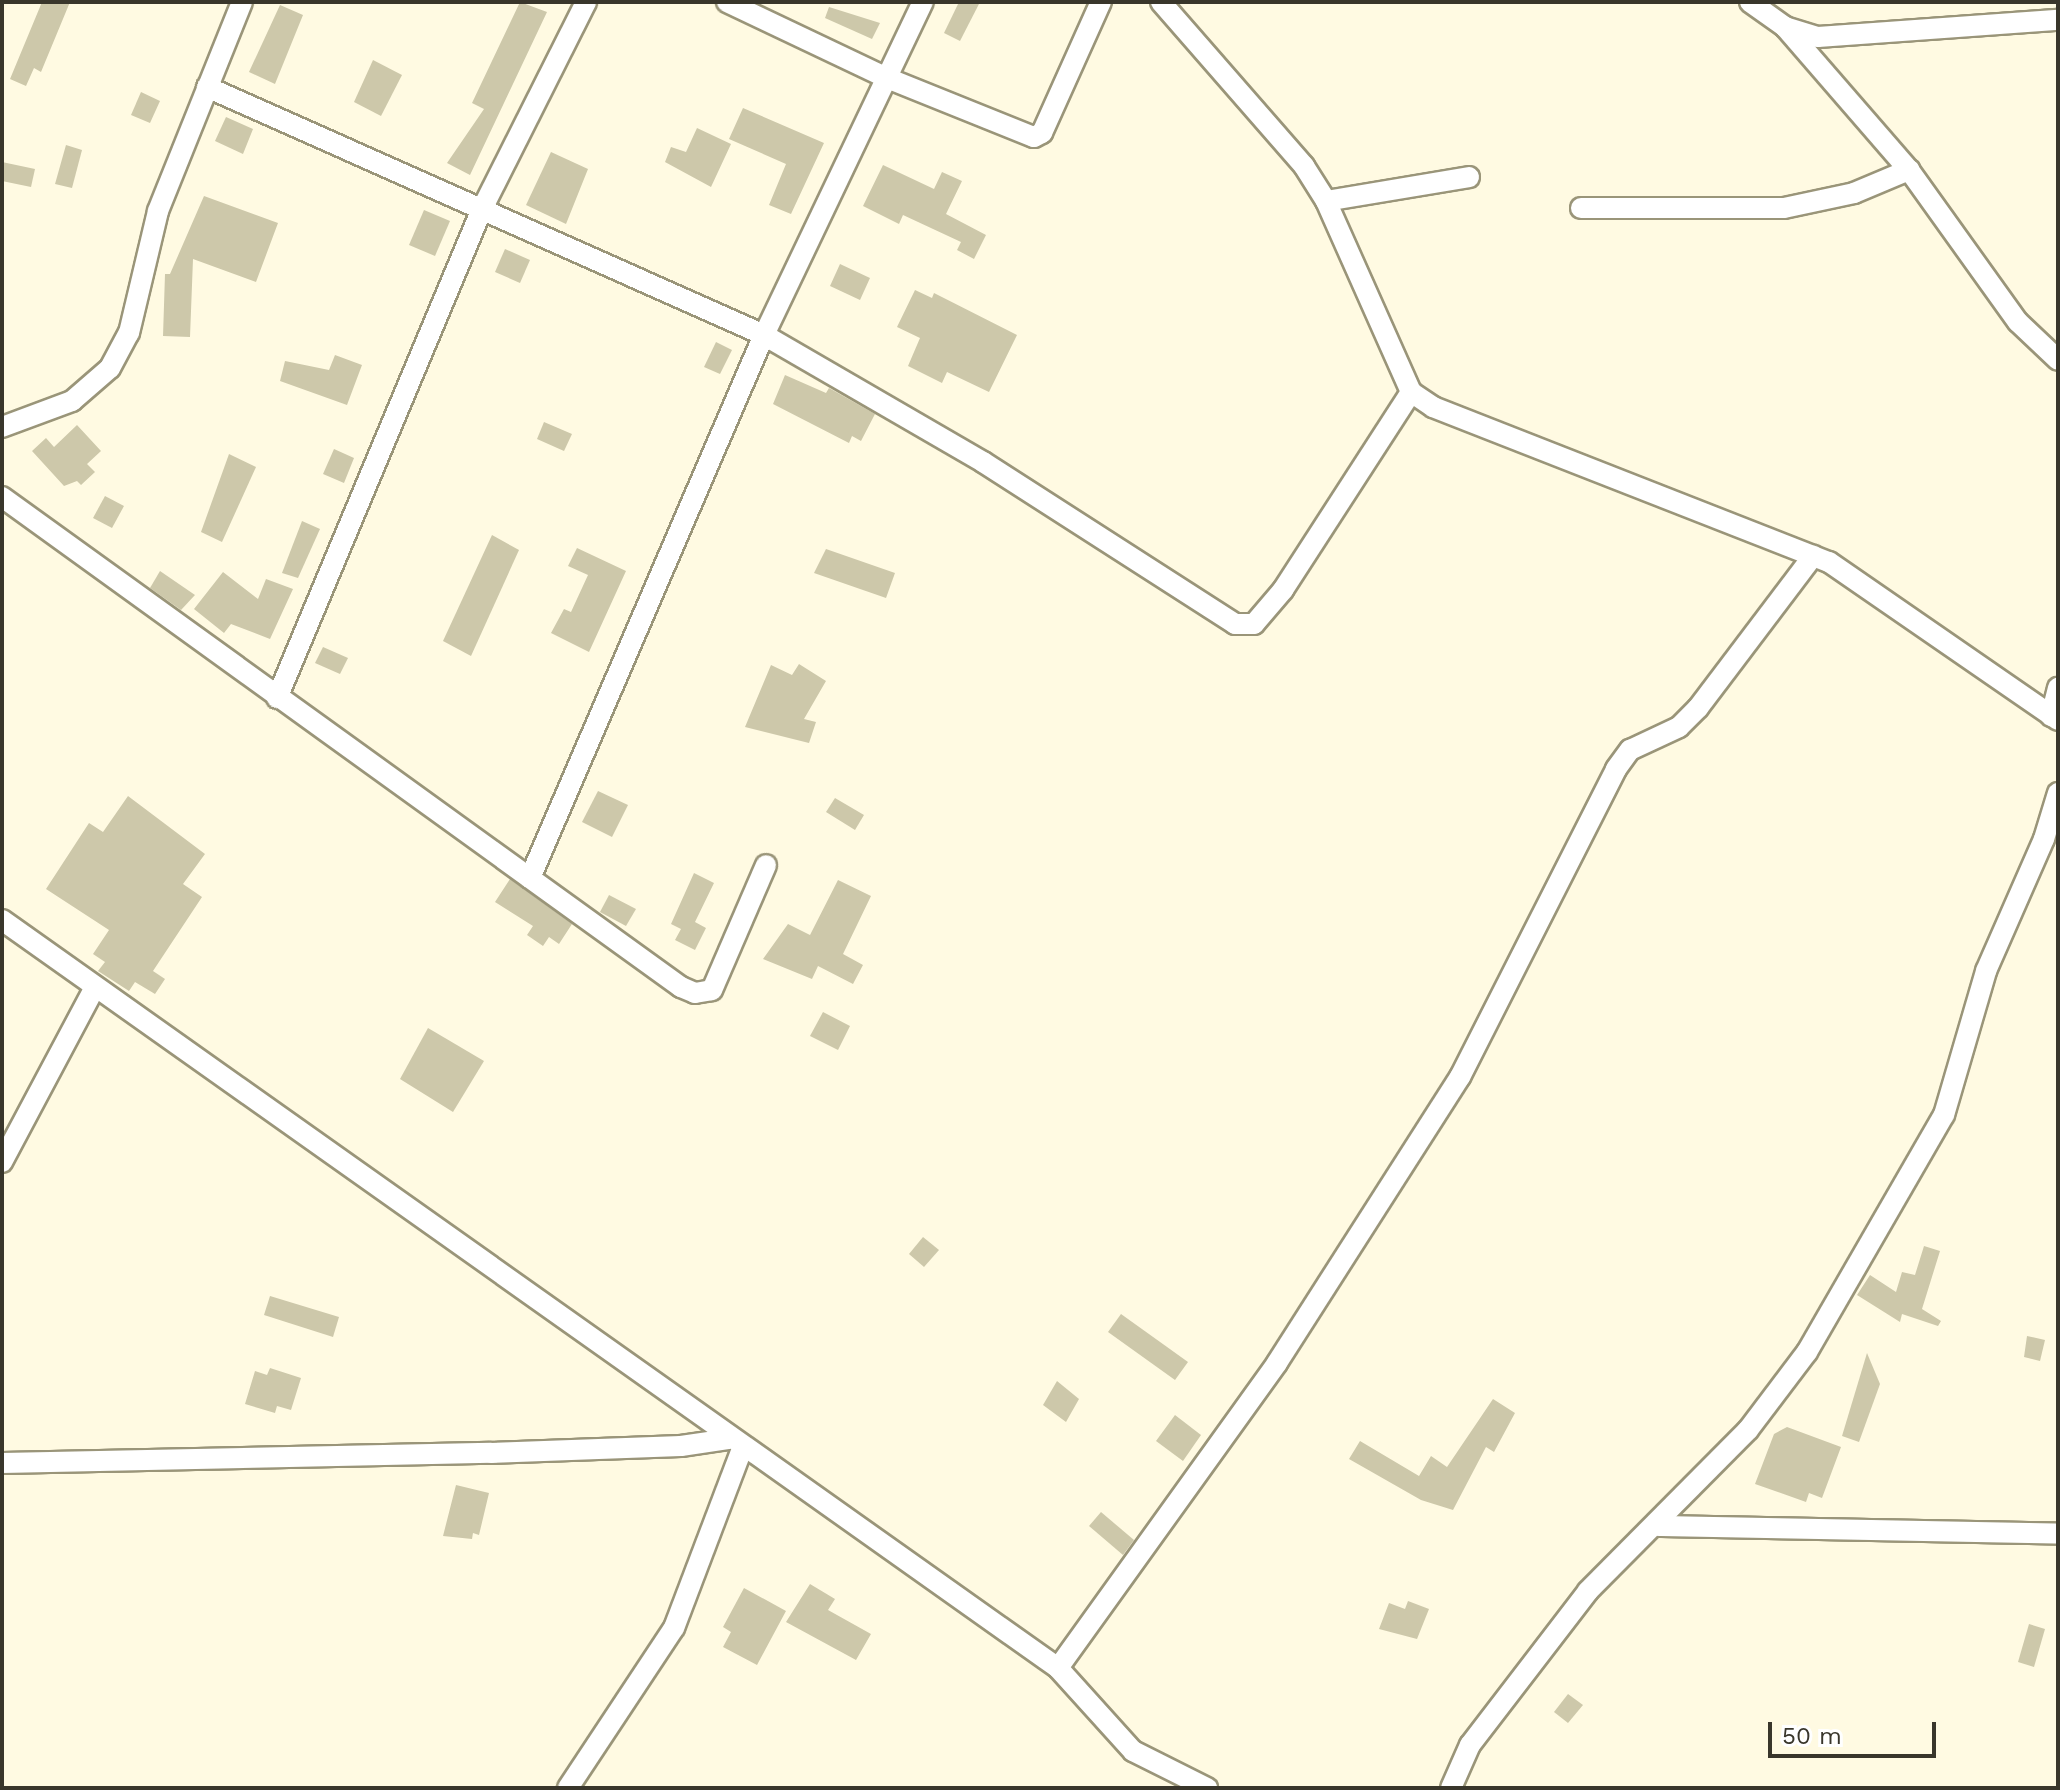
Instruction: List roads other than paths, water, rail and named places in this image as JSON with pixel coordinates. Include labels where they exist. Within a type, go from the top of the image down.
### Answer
[{"type":"street","points":[[2,427],[72,401],[110,368],[129,333],[158,211],[242,2]]},
{"type":"street","points":[[277,698],[482,209],[586,2]]},
{"type":"street","points":[[727,2],[887,78],[1034,137],[1042,133],[1101,2]]},
{"type":"street","points":[[530,878],[764,335],[923,2]]},
{"type":"street","points":[[1161,2],[1304,166],[1326,201],[1411,392],[1433,407],[1813,556],[1860,579],[2054,718],[2058,688]]},
{"type":"street","points":[[1750,2],[1785,27],[1909,170],[2018,322],[2058,360]]},
{"type":"street","points":[[1785,27],[1845,39],[2058,20]]},
{"type":"street","points":[[207,87],[764,335],[983,462],[1235,624],[1254,624],[1283,590],[1411,392]]},
{"type":"street","points":[[1581,208],[1784,208],[1854,193],[1909,170]]},
{"type":"street","points":[[1326,201],[1469,177]]},
{"type":"street","points":[[2,497],[681,987],[702,993],[712,990],[766,865]]},
{"type":"street","points":[[1058,1668],[1277,1363],[1460,1077],[1616,769],[1630,750],[1679,727],[1698,708],[1813,556]]},
{"type":"street","points":[[1451,1788],[1470,1745],[1588,1591],[1658,1526],[1781,1390],[1944,1115],[1986,971],[2044,839],[2058,793]]},
{"type":"street","points":[[2,920],[735,1444],[1058,1668],[1133,1751],[1207,1788]]},
{"type":"street","points":[[2,1162],[95,987]]},
{"type":"street","points":[[2,1463],[491,1453],[735,1444]]},
{"type":"street","points":[[568,1788],[674,1628],[735,1444]]},
{"type":"street","points":[[1658,1526],[2058,1534]]}]
